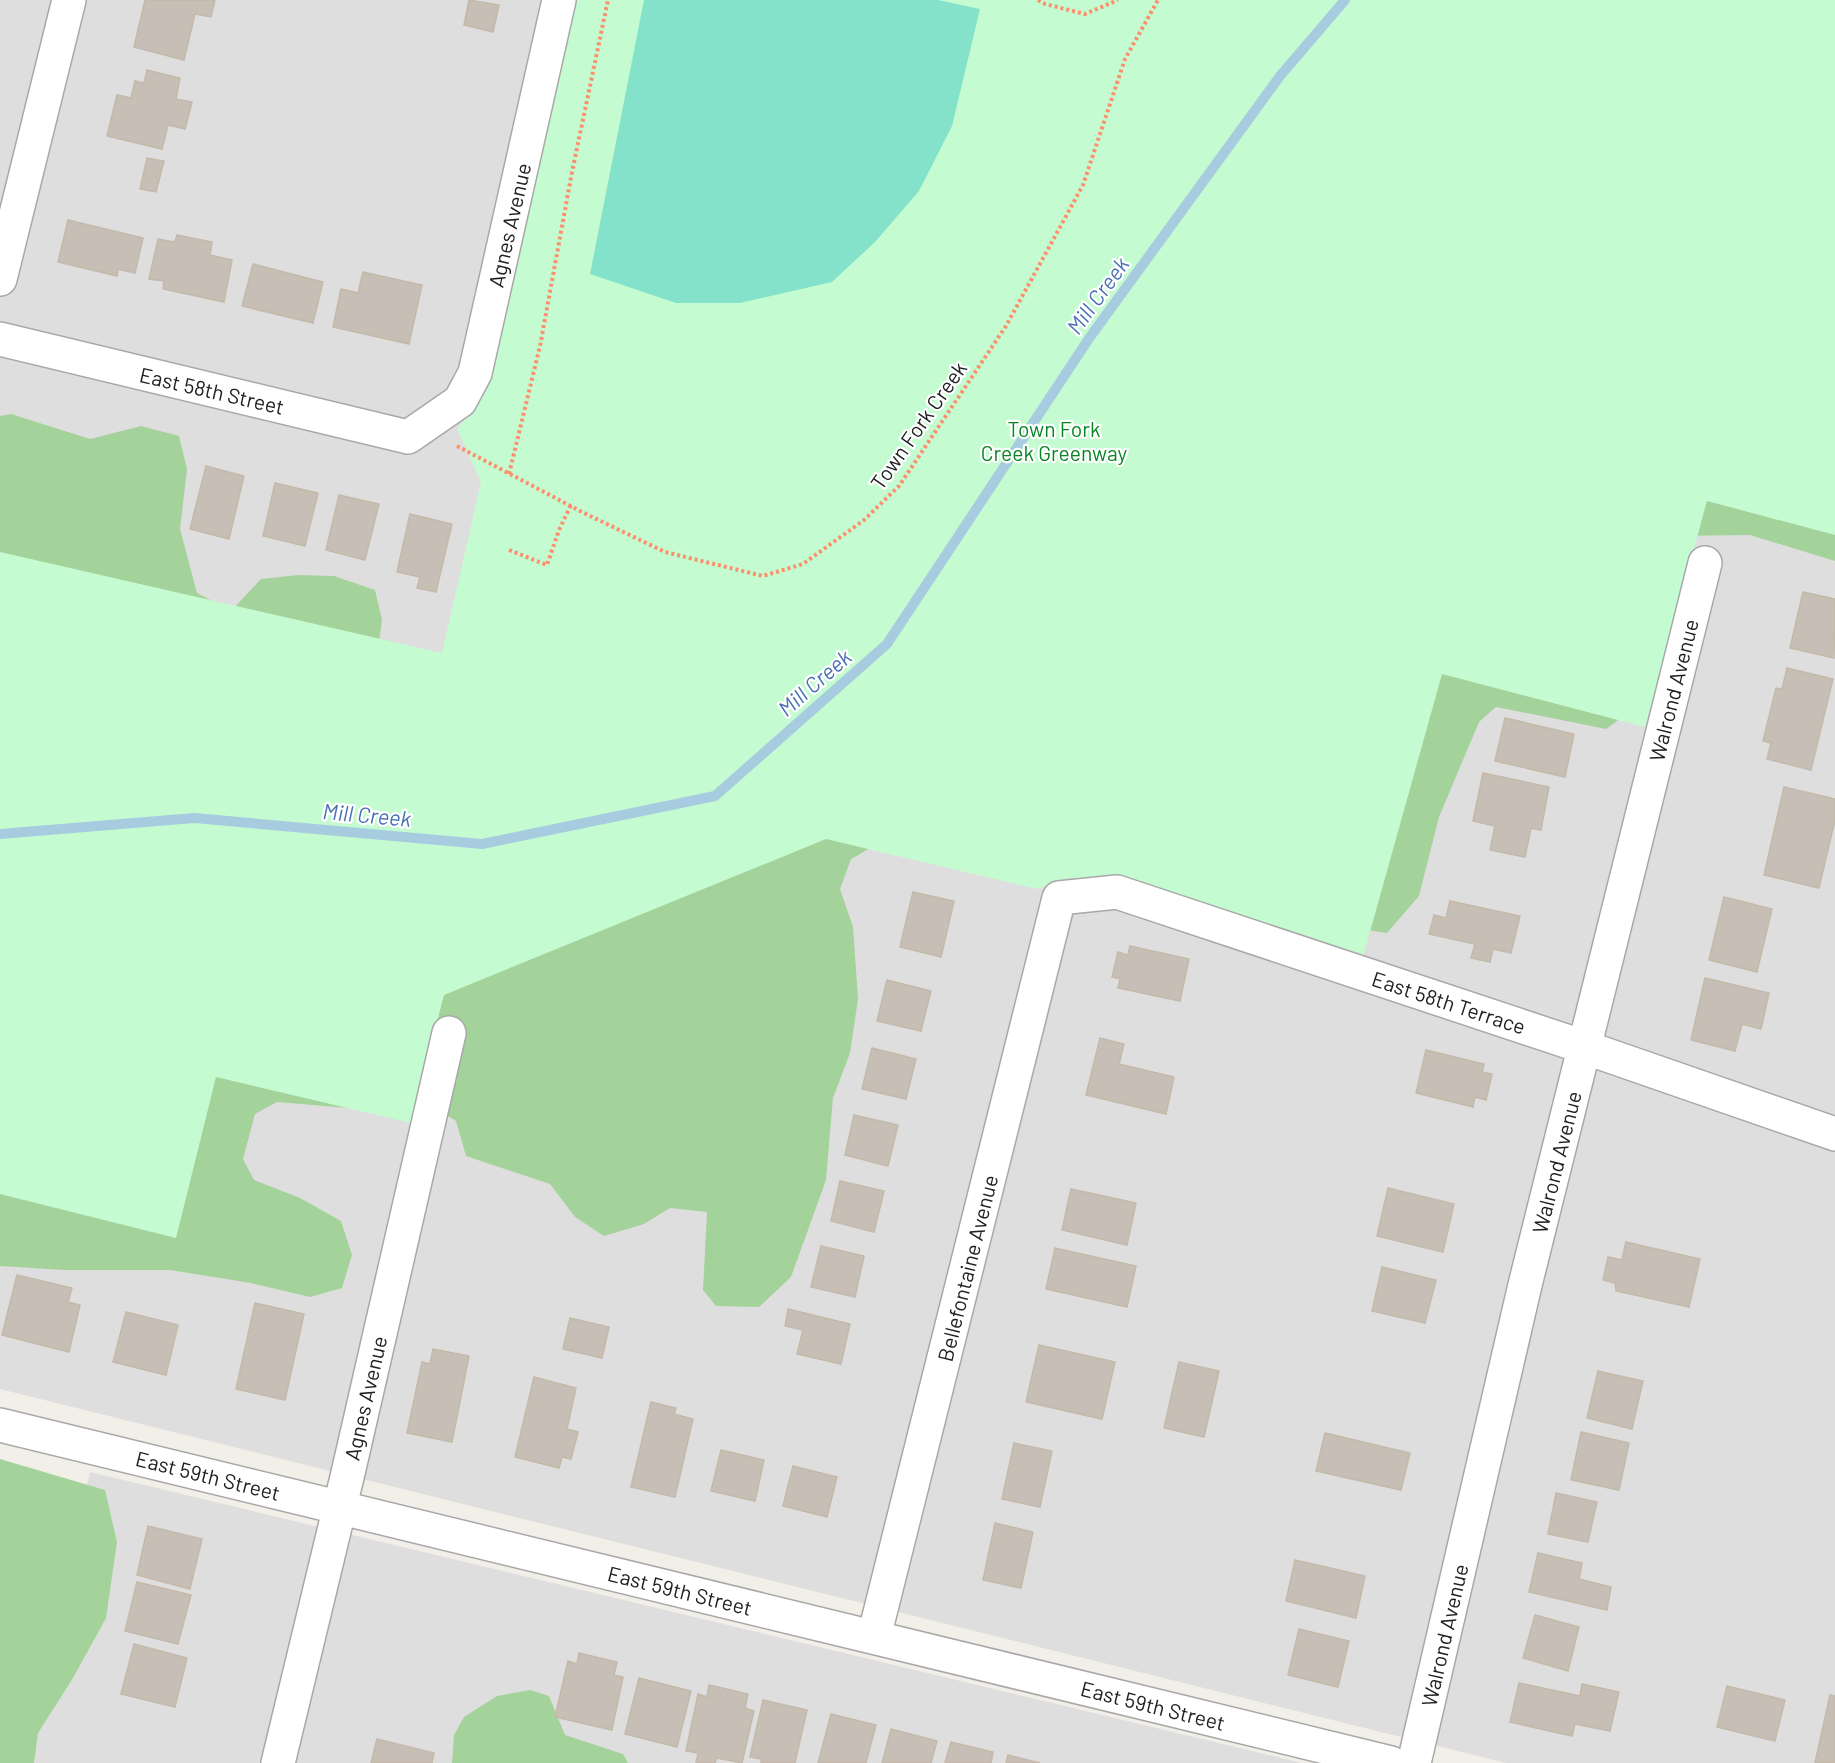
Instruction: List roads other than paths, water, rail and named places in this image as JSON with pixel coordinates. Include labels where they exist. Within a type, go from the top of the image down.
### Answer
[{"type":"street","points":[[0,279],[69,0]]},
{"type":"street","name":"Agnes Avenue","points":[[422,427],[460,401],[475,373],[559,0]]},
{"type":"street","name":"East 58th Street","points":[[0,339],[408,437],[422,427]]},
{"type":"street","name":"Walrond Avenue","points":[[1414,1763],[1525,1285],[1705,563]]},
{"type":"street","name":"East 58th Terrace","points":[[1059,898],[1117,892],[1584,1047],[1835,1134]]},
{"type":"street","name":"Bellefontaine Avenue","points":[[874,1637],[1059,898]]},
{"type":"street","name":"Agnes Avenue","points":[[278,1763],[340,1507],[448,1033]]},
{"type":"street","name":"East 59th Street","points":[[0,1425],[874,1637],[1370,1761]]},
{"type":"waterway","name":"Mill Creek","points":[[0,834],[194,818],[482,844],[715,796],[887,644],[1090,337],[1280,76],[1345,0]]},
{"type":"park label","name":"Town Fork Creek Greenway","points":[[1054,440]]}]
